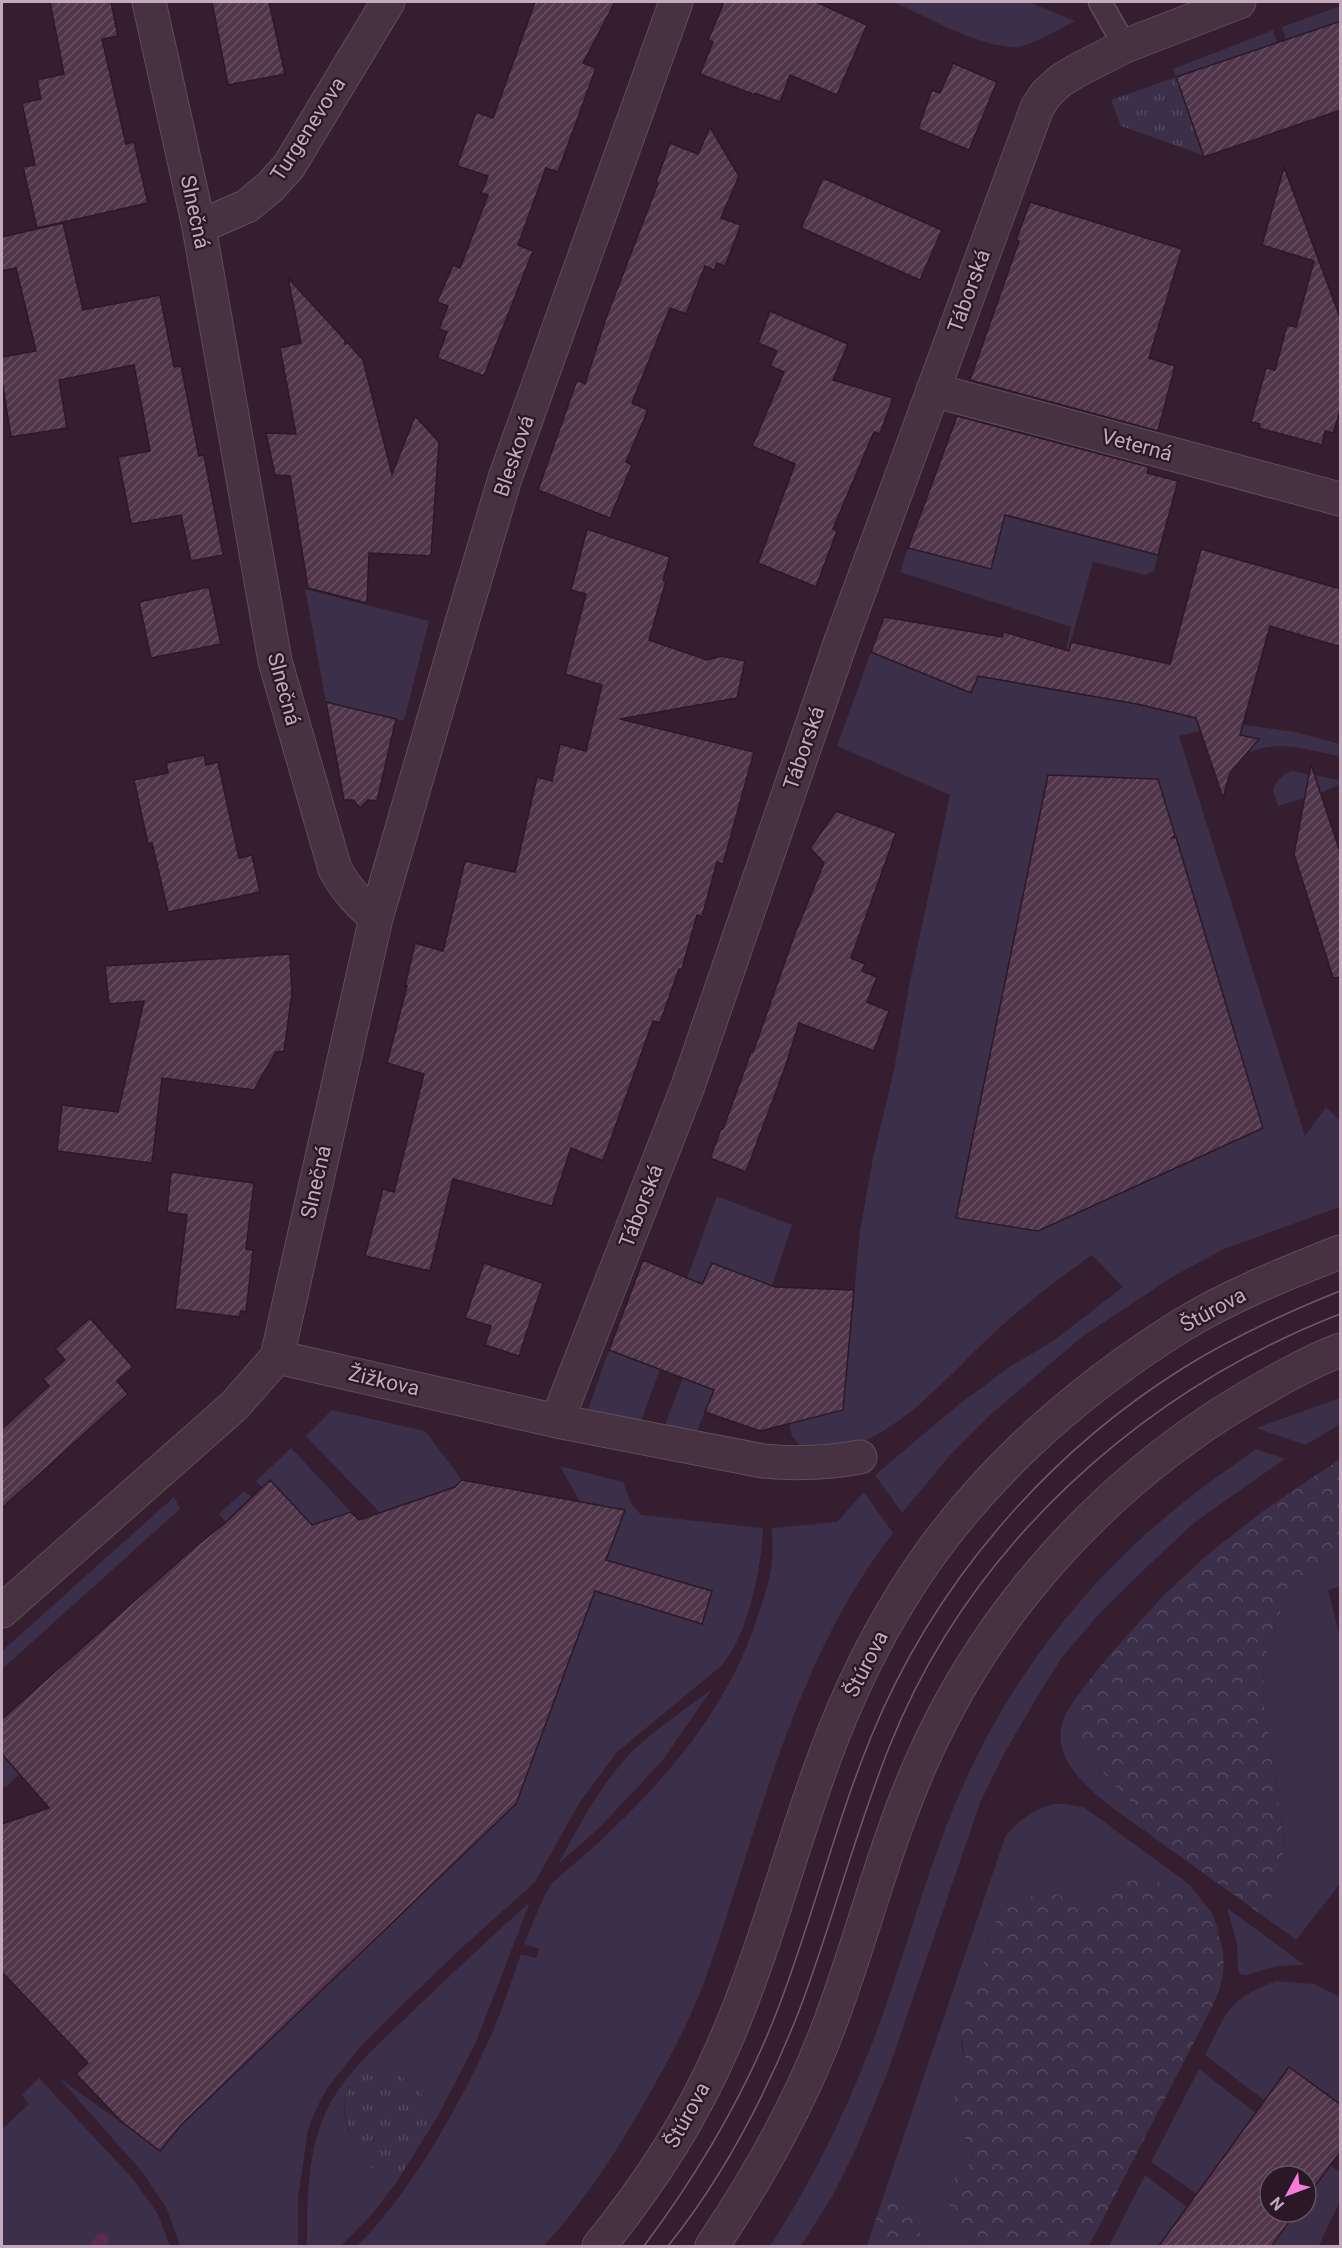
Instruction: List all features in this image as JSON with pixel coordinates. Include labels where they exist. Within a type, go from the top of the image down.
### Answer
[{"type":"street","name":"Slnečná","points":[[149,2],[199,227],[275,661],[335,869],[343,885],[355,900],[376,918],[277,1357]]},
{"type":"street","name":"Turgenevova","points":[[199,227],[247,206],[270,188],[289,166],[388,2]]},
{"type":"street","name":"Blesková","points":[[376,918],[505,478],[676,2]]},
{"type":"street","name":"Táborská","points":[[557,1421],[688,1086],[841,641],[1036,108],[1046,94],[1060,81],[1125,46],[1239,2]]},
{"type":"street","name":"Veterná","points":[[933,390],[1341,499]]},
{"type":"street","name":"Štúrova","points":[[599,2247],[662,2162],[722,2051],[753,1972],[808,1804],[845,1705],[877,1639],[905,1591],[933,1552],[969,1505],[1016,1454],[1063,1412],[1123,1366],[1183,1324],[1228,1300],[1341,1252]]},
{"type":"street","points":[[712,2247],[774,2146],[806,2081],[847,1978],[899,1821],[920,1766],[960,1683],[987,1642],[1022,1594],[1060,1549],[1139,1473],[1230,1408],[1283,1376],[1341,1350]]},
{"type":"street","name":"Žižkova","points":[[277,1357],[557,1421],[763,1461],[791,1463],[860,1458]]},
{"type":"street","points":[[2,1611],[234,1406],[277,1357]]},
{"type":"lane","points":[[1100,2],[1125,46]]},
{"type":"green space","points":[[894,2],[1029,2],[1075,21],[1029,44],[1015,47],[1001,46],[970,37]]},
{"type":"green space","points":[[1340,6],[1340,21],[1286,40],[1282,27]]},
{"type":"green space","points":[[1273,30],[1277,43],[1176,77],[1173,69]]},
{"type":"green space","points":[[1176,77],[1204,157],[1121,126],[1111,100]]},
{"type":"green space","points":[[1005,515],[1158,555],[1154,571],[1145,575],[1093,562],[1057,691],[1071,627],[900,572],[908,548],[990,569]]},
{"type":"green space","points":[[305,589],[429,621],[404,721],[326,702]]},
{"type":"green space","points":[[871,652],[971,693],[978,676],[1137,704],[1215,721],[1295,732],[1340,744],[1340,756],[1284,746],[1262,748],[1251,752],[1201,731],[1179,736],[1305,1136],[1326,1107],[1340,1121],[1340,1207],[1224,1249],[1172,1277],[1083,1336],[990,1415],[952,1453],[902,1513],[875,1475],[958,1405],[1011,1366],[1053,1341],[1123,1287],[1092,1255],[1018,1312],[925,1400],[886,1429],[865,1441],[834,1451],[806,1453],[792,1436],[789,1424],[843,1410],[860,1231],[873,1158],[894,1070],[910,981],[950,795],[837,746]]},
{"type":"green space","points":[[1292,771],[1340,780],[1340,784],[1321,793],[1278,806],[1273,790],[1280,778]]},
{"type":"green space","points":[[717,1196],[792,1225],[772,1286],[713,1263],[702,1284],[687,1278]]},
{"type":"green space","points":[[609,1350],[660,1369],[640,1424],[585,1418]]},
{"type":"green space","points":[[683,1378],[714,1390],[695,1436],[667,1429],[666,1421]]},
{"type":"green space","points":[[1340,1398],[1340,1424],[1306,1445],[1256,1428]]},
{"type":"green space","points":[[332,1410],[425,1431],[462,1480],[444,1491],[402,1505],[385,1518],[306,1436]]},
{"type":"green space","points":[[291,1448],[351,1512],[289,1533],[72,1724],[7,1786],[2,1788],[2,1754],[13,1767],[253,1554],[219,1514],[244,1491],[252,1497],[261,1524],[288,1499],[271,1480],[262,1487],[256,1481]]},
{"type":"green space","points":[[1256,1449],[1285,1459],[1195,1522],[1152,1562],[1100,1613],[1063,1656],[1043,1687],[1005,1752],[980,1803],[887,2074],[855,2151],[833,2195],[801,2246],[770,2246],[826,2149],[850,2098],[884,2010],[945,1828],[976,1758],[995,1722],[1039,1654],[1064,1621],[1118,1560],[1188,1499]]},
{"type":"green space","points":[[1340,1459],[1340,1552],[1316,1575],[1288,1592],[1264,1662],[1263,1698],[1285,1846],[1266,1918],[1145,1831],[1134,1805],[1090,1759],[1077,1733],[1082,1689],[1162,1597],[1206,1556],[1263,1511]]},
{"type":"green space","points":[[560,1466],[623,1482],[631,1503],[641,1515],[763,1528],[760,1562],[751,1602],[730,1655],[720,1667],[617,1752],[580,1802],[535,1882],[456,1953],[389,2018],[360,2047],[328,2087],[308,2130],[298,2198],[298,2246],[180,2246],[167,2209],[143,2173],[59,2078],[161,2151],[170,2139],[168,2138],[516,1804],[625,1511],[580,1502]],"holes":[[[662,1577],[712,1591],[702,1624],[653,1609]]]},
{"type":"green space","points":[[864,1492],[893,1533],[859,1582],[830,1634],[805,1688],[783,1743],[708,1971],[687,2023],[643,2105],[597,2178],[544,2246],[357,2246],[395,2202],[446,2123],[492,2033],[521,1954],[536,1958],[540,1949],[524,1944],[544,1896],[552,1883],[585,1855],[648,1794],[676,1761],[726,1690],[745,1650],[768,1585],[772,1560],[772,1528],[837,1522]]},
{"type":"green space","points":[[174,1497],[180,1509],[2,1669],[2,1651]]},
{"type":"green space","points":[[1340,1552],[1340,1586],[1328,1590],[1340,1637],[1340,1884],[1296,1940],[1266,1918],[1285,1845],[1263,1698],[1264,1662],[1288,1592],[1316,1575]]},
{"type":"green space","points":[[712,1689],[662,1761],[599,1828],[558,1864],[592,1804],[623,1761],[653,1733]]},
{"type":"green space","points":[[1082,1689],[1077,1733],[1090,1759],[1134,1805],[1145,1831],[1088,1787],[1065,1757],[1061,1741],[1063,1720]]},
{"type":"green space","points":[[1053,1804],[1085,1808],[1189,1884],[1212,1913],[1220,1935],[1203,1914],[1122,1883],[1101,1902],[1072,1900],[1043,1889],[989,1936],[983,1969],[967,1998],[961,2044],[968,2071],[955,2095],[961,2133],[974,2150],[970,2164],[957,2174],[968,2240],[985,2246],[927,2246],[905,2205],[884,2194],[1005,1837],[1026,1816]]},
{"type":"green space","points":[[1148,1877],[1170,1887],[1188,1899],[1215,1928],[1222,1945],[1224,1964],[1220,1985],[1211,2009],[1089,2246],[985,2246],[968,2240],[952,2221],[949,2195],[957,2174],[970,2164],[974,2150],[961,2133],[952,2115],[955,2095],[967,2071],[959,2024],[967,1998],[983,1969],[989,1936],[1008,1895],[1026,1900],[1043,1889],[1072,1900],[1101,1902],[1122,1883]]},
{"type":"green space","points":[[530,1902],[476,2042],[439,2114],[406,2079],[349,2087],[344,2103],[345,2117],[353,2140],[376,2170],[396,2183],[373,2213],[341,2246],[307,2246],[309,2178],[315,2144],[334,2097],[354,2069],[378,2044]]},
{"type":"green space","points":[[1227,1908],[1305,1965],[1277,1966],[1247,1975],[1240,1974],[1237,1943]]},
{"type":"green space","points":[[1276,1981],[1314,1984],[1340,1997],[1340,2105],[1290,2067],[1265,2101],[1205,2055],[1224,2018],[1238,2001],[1260,1987]]},
{"type":"green space","points":[[375,2069],[385,2070],[403,2078],[439,2114],[396,2183],[383,2177],[366,2161],[358,2150],[347,2124],[345,2099],[349,2088],[357,2079]]},
{"type":"green space","points":[[1199,2069],[1256,2113],[1197,2194],[1151,2162]]},
{"type":"green space","points":[[39,2078],[133,2179],[158,2214],[170,2246],[2,2246],[2,2129],[29,2104],[22,2095]]},
{"type":"green space","points":[[1330,2165],[1340,2172],[1340,2200],[1319,2246],[1270,2246],[1287,2224],[1318,2224],[1318,2182]]},
{"type":"green space","points":[[1145,2175],[1187,2207],[1158,2246],[1109,2246]]},
{"type":"green space","points":[[884,2194],[905,2205],[927,2246],[867,2246]]},
{"type":"building","points":[[50,2],[111,2],[118,36],[102,39],[126,144],[134,142],[148,203],[37,228],[23,167],[35,165],[22,103],[41,99],[37,80],[64,74]]},
{"type":"building","points":[[212,2],[269,2],[285,74],[228,85]]},
{"type":"building","points":[[535,2],[615,2],[583,63],[596,68],[558,172],[546,168],[518,245],[533,251],[484,376],[437,358],[447,332],[439,329],[448,306],[437,302],[453,265],[460,268],[488,195],[481,193],[488,176],[457,166],[476,112],[493,118]]},
{"type":"building","points":[[724,2],[816,2],[867,25],[837,95],[790,75],[780,102],[700,74],[713,42],[708,40]]},
{"type":"building","points":[[1341,21],[1341,110],[1204,157],[1176,77]]},
{"type":"building","points":[[953,63],[997,82],[969,150],[918,129],[932,90],[940,93]]},
{"type":"building","points":[[710,127],[739,176],[721,218],[741,225],[725,266],[717,263],[714,270],[705,266],[686,314],[670,308],[632,403],[648,410],[626,462],[632,465],[610,518],[538,490],[577,380],[585,384],[606,318],[658,183],[656,182],[670,143],[698,154]]},
{"type":"building","points":[[1284,167],[1341,320],[1341,409],[1333,433],[1325,431],[1322,445],[1259,428],[1260,424],[1251,422],[1266,368],[1275,370],[1287,325],[1296,327],[1314,261],[1262,245]]},
{"type":"building","points":[[823,178],[942,230],[920,280],[801,228]]},
{"type":"building","points":[[1030,202],[1182,249],[1149,358],[1175,366],[1158,431],[970,380],[1019,241],[1016,240]]},
{"type":"building","points":[[63,223],[83,310],[160,295],[174,367],[181,366],[199,456],[204,455],[223,555],[191,561],[181,515],[131,524],[118,457],[150,451],[134,365],[59,380],[67,428],[11,437],[2,380],[2,357],[36,351],[16,268],[2,271],[2,237]]},
{"type":"building","points":[[288,278],[345,340],[345,344],[348,343],[363,360],[392,474],[415,416],[439,442],[431,556],[369,553],[367,603],[308,588],[290,476],[275,475],[266,433],[296,434],[280,348],[301,343]]},
{"type":"building","points":[[770,311],[848,344],[833,380],[893,398],[880,434],[874,432],[833,529],[837,531],[816,587],[758,563],[795,464],[752,446],[784,372],[770,366],[777,351],[758,343]]},
{"type":"building","points":[[957,416],[1149,467],[1147,473],[1178,481],[1158,555],[1005,515],[991,569],[908,548]]},
{"type":"building","points":[[587,529],[670,557],[663,580],[666,581],[649,640],[707,660],[722,656],[745,661],[737,698],[620,719],[754,752],[723,864],[717,862],[702,917],[697,915],[682,969],[679,969],[660,1023],[653,1021],[603,1161],[571,1148],[552,1206],[453,1179],[430,1271],[365,1256],[383,1189],[394,1192],[424,1074],[387,1063],[407,986],[405,986],[415,943],[443,951],[465,861],[515,872],[537,777],[552,781],[560,744],[586,751],[602,685],[565,674],[586,594],[571,590]]},
{"type":"building","points":[[1201,549],[1341,589],[1341,647],[1270,626],[1240,735],[1259,739],[1230,773],[1223,798],[1196,718],[1137,704],[978,676],[971,693],[871,652],[884,617],[1002,637],[1004,632],[1069,651],[1071,642],[1170,664]]},
{"type":"building","points":[[209,587],[221,644],[151,658],[139,602]]},
{"type":"building","points":[[326,702],[396,719],[377,801],[368,800],[360,808],[353,800],[344,800]]},
{"type":"building","points":[[204,755],[206,765],[218,762],[239,858],[252,855],[260,892],[168,912],[152,843],[148,844],[134,780],[168,773],[166,763]]},
{"type":"building","points":[[1311,764],[1341,855],[1341,977],[1333,978],[1294,854]]},
{"type":"building","points":[[1048,775],[1158,779],[1175,835],[1172,838],[1176,837],[1263,1128],[1038,1231],[956,1218]]},
{"type":"building","points":[[836,811],[896,833],[851,958],[865,964],[862,971],[877,977],[867,1002],[889,1011],[874,1051],[799,1023],[786,1065],[746,1172],[710,1158],[751,1052],[753,1052],[794,936],[824,863],[810,848]]},
{"type":"building","points":[[290,954],[292,993],[284,1051],[276,1052],[254,1090],[162,1078],[152,1163],[57,1151],[62,1105],[118,1112],[144,1001],[109,1004],[105,966]]},
{"type":"building","points":[[171,1172],[254,1183],[246,1249],[253,1250],[246,1312],[241,1311],[239,1317],[175,1309],[187,1215],[167,1212]]},
{"type":"building","points":[[643,1260],[702,1284],[712,1263],[775,1287],[854,1290],[843,1410],[760,1431],[705,1412],[714,1390],[609,1350]]},
{"type":"building","points":[[484,1263],[543,1283],[519,1356],[485,1345],[491,1326],[465,1318]]},
{"type":"building","points":[[90,1318],[133,1367],[117,1381],[128,1394],[2,1508],[2,1429],[49,1386],[43,1379],[65,1360],[55,1349]]},
{"type":"building","points":[[270,1480],[312,1525],[351,1512],[359,1520],[455,1487],[462,1480],[625,1510],[606,1560],[712,1591],[702,1624],[595,1591],[516,1804],[181,2125],[160,2151],[122,2122],[76,2074],[88,2063],[2,1972],[2,1824],[49,1808],[2,1754],[2,1719],[226,1522]]},
{"type":"building","points":[[1289,2067],[1341,2105],[1341,2151],[1318,2182],[1318,2164],[1258,2164],[1258,2224],[1287,2224],[1271,2247],[1158,2247]]},
{"type":"waterway","points":[[98,2246],[102,2240]]},
{"type":"tram line","points":[[644,2246],[684,2190],[720,2131],[752,2070],[779,2006],[846,1804],[871,1737],[896,1682],[926,1628],[960,1578],[997,1530],[1039,1484],[1130,1404],[1219,1347],[1279,1317],[1340,1291]]},
{"type":"tram line","points":[[668,2246],[707,2192],[758,2104],[799,2011],[890,1745],[924,1672],[966,1604],[1015,1541],[1071,1483],[1132,1431],[1197,1386],[1267,1346],[1340,1314]]}]
